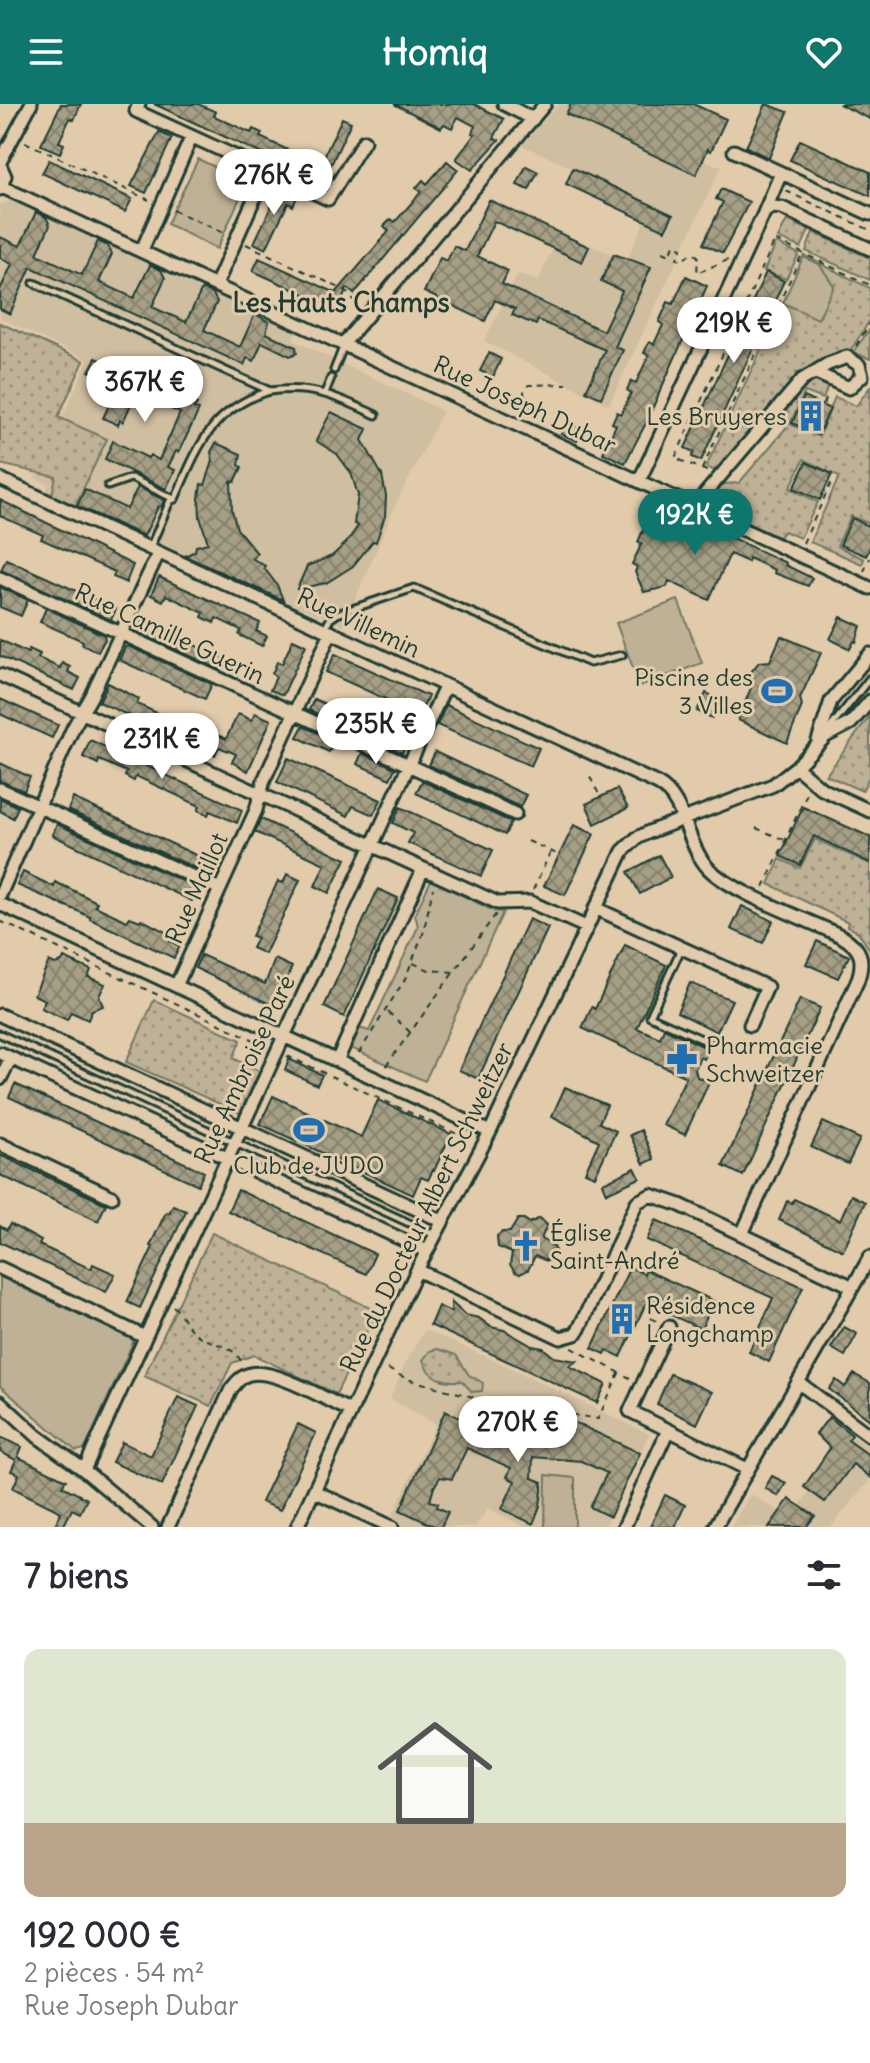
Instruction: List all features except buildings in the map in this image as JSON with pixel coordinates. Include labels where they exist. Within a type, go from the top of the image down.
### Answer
[{"type":"street","points":[[1,188],[5,176],[2,160],[31,104]]},
{"type":"street","points":[[139,104],[136,111],[328,199],[364,141]]},
{"type":"street","points":[[504,104],[533,119]]},
{"type":"street","points":[[344,343],[545,104]]},
{"type":"street","points":[[142,250],[191,138]]},
{"type":"street","points":[[734,151],[870,214]]},
{"type":"street","points":[[216,285],[266,172]]},
{"type":"street","points":[[639,481],[767,211],[781,173]]},
{"type":"street","name":"Rue Joseph Dubar","points":[[1,188],[142,250],[864,585]]},
{"type":"street","points":[[767,211],[782,208],[870,249]]},
{"type":"street","points":[[693,508],[799,384],[837,359],[850,357],[859,365],[862,376],[849,388],[816,373]]},
{"type":"street","name":"Rue Villemin","points":[[0,479],[663,786],[675,800],[692,845],[706,866],[724,882],[827,929],[858,948],[862,970],[742,1234]]},
{"type":"street","points":[[0,895],[154,552]]},
{"type":"street","name":"Rue Camille Guerin","points":[[0,578],[515,814]]},
{"type":"street","name":"Rue Maillot","points":[[176,986],[256,810],[259,794],[328,631]]},
{"type":"street","points":[[817,744],[831,701],[870,654]]},
{"type":"street","points":[[0,675],[372,846],[422,873],[498,903],[528,902],[586,927]]},
{"type":"street","name":"Rue Ambroise Paré","points":[[84,1470],[445,687]]},
{"type":"street","points":[[817,744],[851,723],[870,701]]},
{"type":"street","name":"Rue du Docteur Albert Schweitzer","points":[[297,1527],[417,1270],[490,1132],[616,863],[630,844],[649,832],[761,791],[796,767],[817,744]]},
{"type":"street","points":[[796,767],[813,783],[870,811]]},
{"type":"street","points":[[0,789],[220,889]]},
{"type":"street","points":[[337,1061],[422,873]]},
{"type":"street","points":[[0,904],[490,1132]]},
{"type":"street","points":[[595,908],[767,987],[750,1025]]},
{"type":"street","points":[[0,1015],[442,1221]]},
{"type":"street","points":[[0,1079],[5,1055],[427,1251]]},
{"type":"street","points":[[0,1144],[112,1197]]},
{"type":"street","points":[[417,1270],[561,1338],[573,1335],[579,1329],[637,1202],[651,1195],[680,1205],[853,1287]]},
{"type":"street","points":[[715,1527],[870,1257]]},
{"type":"street","points":[[0,1268],[145,1337]]},
{"type":"street","points":[[669,1327],[630,1411],[747,1469]]},
{"type":"street","points":[[168,1527],[238,1379],[248,1374],[269,1374],[351,1411]]},
{"type":"street","points":[[798,1382],[870,1436]]},
{"type":"street","points":[[0,1402],[37,1436],[84,1470],[152,1527]]},
{"type":"street","points":[[624,1527],[668,1430]]},
{"type":"street","points":[[314,1491],[392,1527]]},
{"type":"lane","points":[[34,283],[270,391]]},
{"type":"lane","points":[[334,370],[344,343]]},
{"type":"lane","points":[[325,393],[331,378]]},
{"type":"lane","points":[[154,552],[170,501],[175,499],[200,442],[213,424],[235,405],[270,391],[309,389],[376,415]]},
{"type":"lane","points":[[108,486],[131,478],[175,499]]},
{"type":"lane","points":[[328,631],[330,619],[337,614],[414,588],[590,663],[622,655]]},
{"type":"lane","points":[[817,744],[870,678]]},
{"type":"lane","points":[[681,948],[650,1016],[708,1042]]},
{"type":"lane","points":[[0,1034],[435,1236]]},
{"type":"path","points":[[2,160],[16,157],[23,141],[344,290],[368,315]]},
{"type":"path","points":[[775,186],[870,230]]},
{"type":"path","points":[[720,477],[675,458],[775,240],[870,285]]},
{"type":"path","points":[[663,252],[670,255],[674,245],[682,248],[677,258],[682,261],[691,253],[698,256],[697,273],[731,258]]},
{"type":"path","points":[[702,469],[802,253]]},
{"type":"path","points":[[850,357],[870,323]]},
{"type":"path","points":[[530,430],[535,417],[524,388],[529,385],[567,384]]},
{"type":"path","points":[[797,555],[833,479]]},
{"type":"path","points":[[864,585],[870,558]]},
{"type":"path","points":[[590,777],[600,796]]},
{"type":"path","points":[[759,898],[813,783]]},
{"type":"path","points":[[756,828],[786,840]]},
{"type":"path","points":[[528,841],[559,855]]},
{"type":"path","points":[[528,902],[551,851]]},
{"type":"path","points":[[359,1053],[395,999],[423,934],[434,883],[422,873]]},
{"type":"path","points":[[386,1066],[499,911],[498,903]]},
{"type":"path","points":[[412,962],[429,970],[454,972]]},
{"type":"path","points":[[387,1012],[410,1032]]},
{"type":"path","points":[[164,1297],[180,1312],[189,1329],[201,1338],[231,1348],[248,1374]]},
{"type":"path","points":[[657,1298],[648,1317],[669,1327]]},
{"type":"path","points":[[573,1335],[570,1347],[642,1384]]},
{"type":"path","points":[[388,1369],[407,1379],[477,1398],[532,1399],[558,1412],[598,1419],[619,1373]]},
{"type":"shaded area","points":[[559,104],[586,104],[721,167],[609,405],[484,341],[518,274],[538,281],[560,233],[627,260],[644,221],[566,184],[572,168],[522,145]]},
{"type":"shaded area","points":[[198,159],[247,182],[217,249],[167,224]]},
{"type":"shaded area","points":[[13,200],[296,328],[293,340],[443,411],[395,506],[344,626],[173,554],[45,493],[49,485],[35,478],[88,360],[0,318],[0,205]]},
{"type":"shaded area","points":[[787,220],[809,230],[801,248],[778,238]]},
{"type":"shaded area","points":[[813,232],[870,258],[870,280],[806,251]]},
{"type":"shaded area","points":[[776,243],[799,254],[786,279],[764,271]]},
{"type":"shaded area","points":[[803,255],[870,288],[870,320],[849,353],[821,360],[806,370],[718,472],[706,467],[783,303],[818,318],[834,286],[819,264]]},
{"type":"shaded area","points":[[803,257],[819,264],[834,286],[818,319],[783,303]]},
{"type":"shaded area","points":[[0,323],[84,361],[58,417],[107,439],[75,506],[52,495],[56,477],[0,464]]},
{"type":"shaded area","points":[[870,329],[870,359],[853,352]]},
{"type":"shaded area","points":[[814,381],[829,383],[823,399],[805,392],[790,424],[819,437],[835,397],[856,406],[870,387],[870,524],[851,516],[837,546],[864,559],[862,564],[810,542],[839,477],[804,459],[790,488],[818,502],[800,538],[784,531],[778,538],[708,507],[723,484],[739,483],[786,428],[782,413],[799,390]]},
{"type":"shaded area","points":[[678,600],[702,663],[640,686],[616,623]]},
{"type":"shaded area","points":[[870,716],[870,775],[862,791],[826,775]]},
{"type":"shaded area","points":[[815,839],[870,864],[870,950],[858,932],[847,926],[848,922],[769,884],[780,859],[800,868]]},
{"type":"shaded area","points":[[431,880],[494,911],[503,912],[425,1081],[351,1048],[359,1028],[369,1031],[418,927],[415,914]]},
{"type":"shaded area","points":[[154,1000],[241,1040],[233,1058],[261,1072],[242,1114],[126,1062]]},
{"type":"shaded area","points":[[212,1233],[377,1311],[336,1394],[254,1355],[232,1363],[211,1406],[144,1376]]},
{"type":"shaded area","points":[[0,1277],[134,1340],[85,1449],[76,1451],[0,1386]]},
{"type":"shaded area","points":[[425,1330],[649,1434],[605,1527],[524,1527],[488,1508],[475,1527],[403,1527],[389,1522],[436,1424],[390,1399],[407,1359]]},
{"type":"shaded area","points":[[438,1349],[456,1355],[469,1375],[483,1383],[482,1391],[472,1392],[462,1381],[443,1380],[433,1375],[423,1360],[430,1351]]},
{"type":"shaded area","points":[[852,1435],[870,1448],[870,1480],[831,1527],[731,1527],[750,1494],[790,1518]]},
{"type":"shaded area","points":[[546,1475],[575,1478],[575,1527],[545,1527]]},
{"type":"place","name":"Les Bruyeres","points":[[811,416]]},
{"type":"place","name":"Piscine des 3 Villes","points":[[777,691]]},
{"type":"place","name":"Pharmacie Schweitzer","points":[[682,1059]]},
{"type":"place","name":"Club de JUDO","points":[[309,1130]]},
{"type":"place","name":"Église Saint-André","points":[[526,1246]]},
{"type":"place","name":"Résidence Longchamp","points":[[622,1319]]},
{"type":"district","name":"Les Hauts Champs","points":[[341,302]]}]
